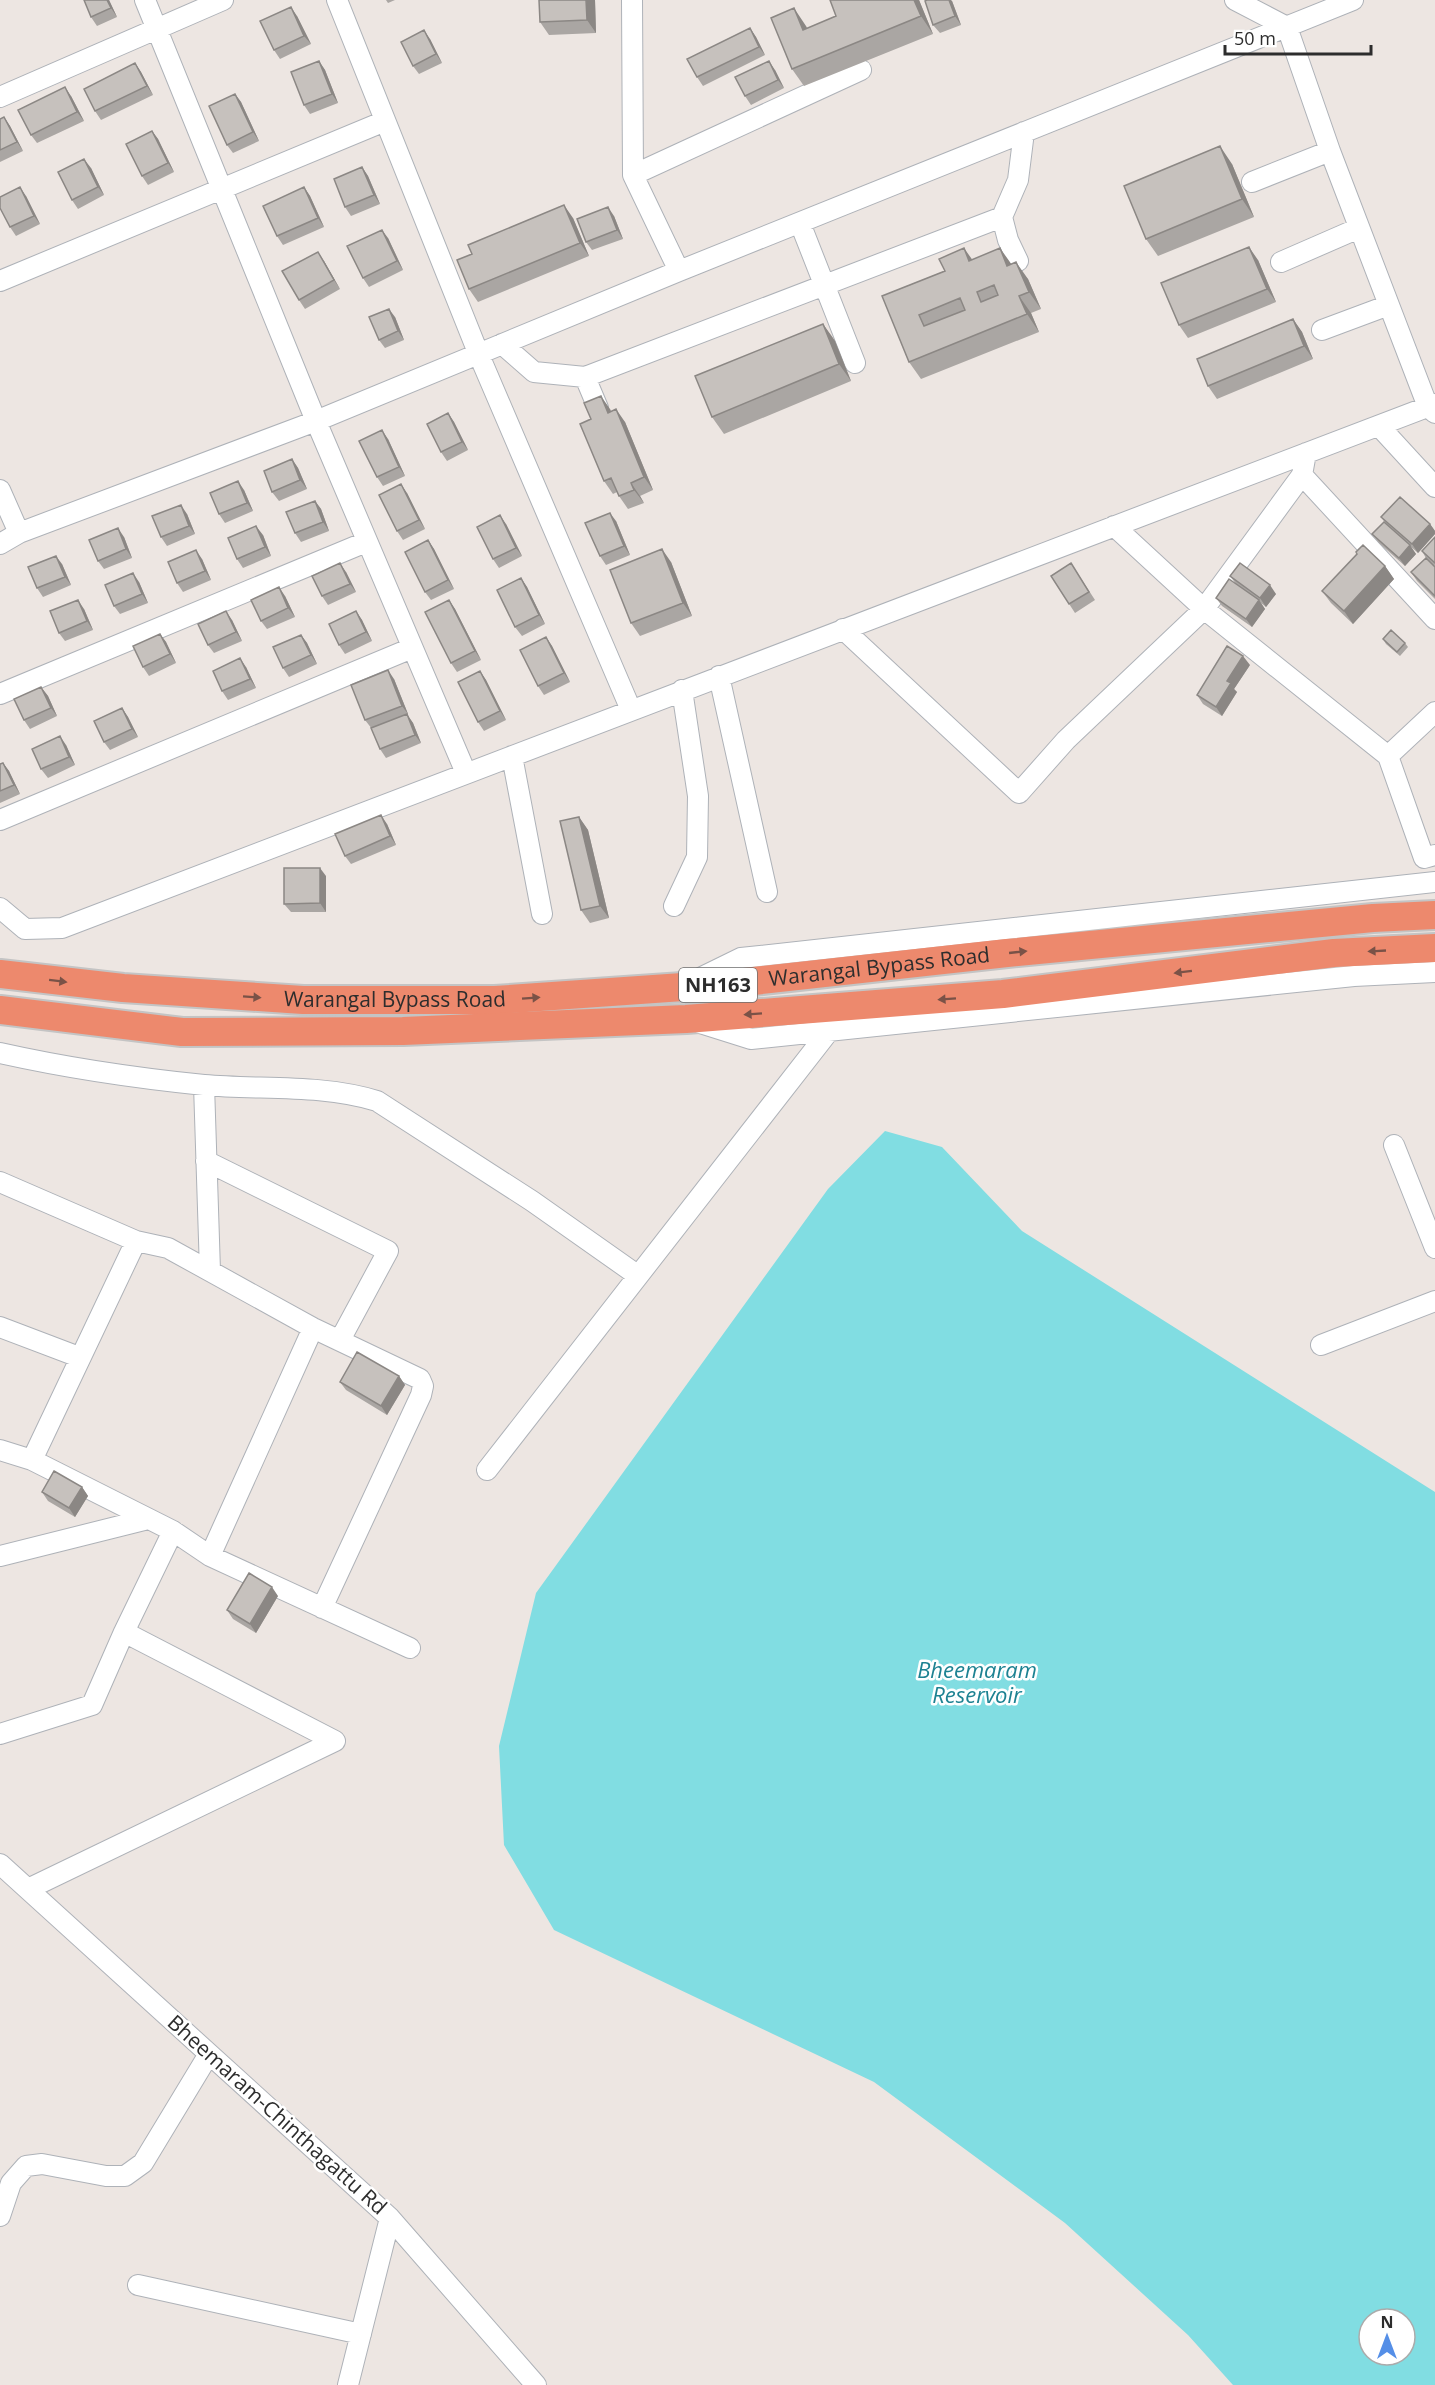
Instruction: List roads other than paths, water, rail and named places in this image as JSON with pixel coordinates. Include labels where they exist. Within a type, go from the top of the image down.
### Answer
[{"type":"highway","name":"Warangal Bypass Road","points":[[0,974],[123,988],[303,1000],[495,1000],[681,987],[1043,949],[1373,918],[1435,915]]},
{"type":"highway","name":"Warangal Bypass Road","points":[[0,1010],[182,1032],[403,1030],[686,1019],[1003,994],[1334,953],[1435,948]]},
{"type":"street","points":[[144,0],[366,542],[466,773]]},
{"type":"street","points":[[0,97],[223,0]]},
{"type":"street","points":[[338,0],[478,355],[631,710]]},
{"type":"street","points":[[632,0],[633,175],[680,271]]},
{"type":"street","points":[[0,908],[26,929],[62,928],[1306,453],[1433,408],[1359,228],[1287,27],[1235,0]]},
{"type":"street","points":[[0,544],[19,533],[316,421],[680,271],[1353,0]]},
{"type":"street","points":[[633,175],[861,70]]},
{"type":"street","points":[[0,281],[386,121]]},
{"type":"street","points":[[1018,261],[1008,240],[1002,217],[1018,180],[1024,132]]},
{"type":"street","points":[[1252,182],[1330,151]]},
{"type":"street","points":[[502,344],[534,372],[585,377],[1002,217]]},
{"type":"street","points":[[800,223],[855,363]]},
{"type":"street","points":[[1281,262],[1359,228]]},
{"type":"street","points":[[1322,330],[1389,305]]},
{"type":"street","points":[[585,377],[598,408]]},
{"type":"street","points":[[1379,426],[1435,487]]},
{"type":"street","points":[[843,629],[1019,793],[1066,740],[1204,609],[1302,475],[1306,453]]},
{"type":"street","points":[[1302,475],[1435,619]]},
{"type":"street","points":[[0,490],[19,533]]},
{"type":"street","points":[[1114,526],[1204,609],[1388,756],[1424,858],[1435,855]]},
{"type":"street","points":[[0,694],[366,542]]},
{"type":"street","points":[[0,820],[412,648]]},
{"type":"street","points":[[719,676],[767,892]]},
{"type":"street","points":[[674,906],[697,857],[698,796],[682,690]]},
{"type":"street","points":[[1388,756],[1435,712]]},
{"type":"street","points":[[512,756],[542,914]]},
{"type":"street","points":[[681,987],[741,958],[1435,882]]},
{"type":"street","points":[[686,1019],[751,1039],[1354,976],[1435,972]]},
{"type":"street","points":[[486,1470],[829,1031]]},
{"type":"street","points":[[0,1053],[105,1074],[204,1085],[332,1092],[358,1095],[377,1101],[532,1201],[637,1275]]},
{"type":"street","points":[[204,1085],[210,1271]]},
{"type":"street","points":[[1394,1144],[1435,1248]]},
{"type":"street","points":[[206,1161],[388,1251],[340,1340]]},
{"type":"street","points":[[0,1182],[136,1240],[168,1248],[313,1328],[416,1375],[420,1379],[423,1386],[421,1395],[322,1608]]},
{"type":"street","points":[[32,1460],[136,1240]]},
{"type":"street","points":[[1321,1345],[1435,1301]]},
{"type":"street","points":[[0,1327],[79,1357]]},
{"type":"street","points":[[210,1556],[313,1328]]},
{"type":"street","points":[[0,1450],[32,1460],[173,1532],[210,1556],[410,1648]]},
{"type":"street","points":[[0,1556],[148,1519]]},
{"type":"street","points":[[0,1734],[92,1706],[124,1632],[173,1532]]},
{"type":"street","points":[[28,1889],[335,1741],[124,1632]]},
{"type":"street","name":"Bheemaram-Chinthagattu Rd","points":[[0,1864],[390,2218],[536,2385]]},
{"type":"street","points":[[0,2216],[11,2183],[26,2166],[42,2164],[106,2176],[125,2176],[143,2163],[209,2054]]},
{"type":"street","points":[[348,2385],[390,2218]]},
{"type":"street","points":[[138,2285],[361,2334]]},
{"type":"water","name":"Bheemaram Reservoir","points":[[885,1131],[942,1147],[1022,1231],[1435,1492],[1435,2385],[1233,2385],[1188,2335],[1065,2223],[874,2082],[554,1930],[504,1845],[499,1746],[536,1593],[828,1189]]}]
